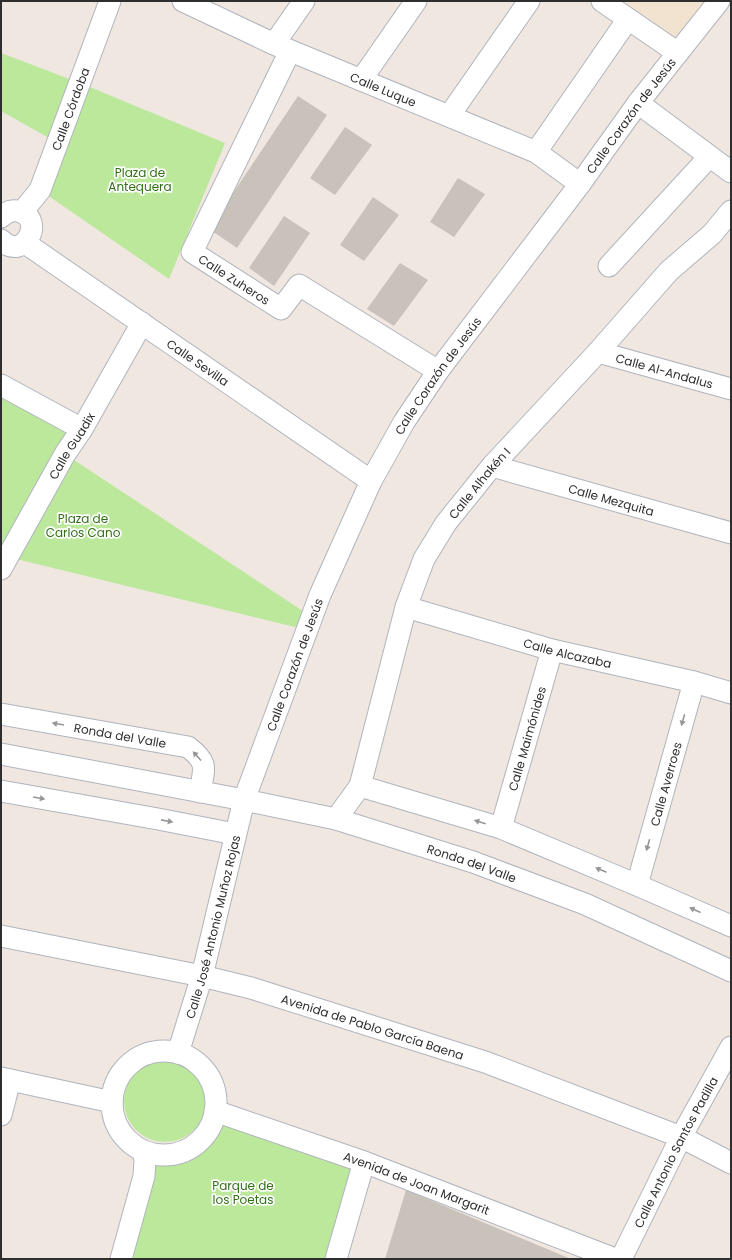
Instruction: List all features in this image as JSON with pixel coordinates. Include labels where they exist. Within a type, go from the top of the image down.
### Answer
[{"type":"street","name":"Calle Córdoba","points":[[7,213],[40,190],[109,1]]},
{"type":"street","points":[[282,48],[304,1]]},
{"type":"street","points":[[361,80],[416,1]]},
{"type":"street","points":[[449,116],[529,1]]},
{"type":"street","points":[[602,1],[678,53]]},
{"type":"street","name":"Calle Corazón de Jesús","points":[[244,800],[320,595],[371,481],[404,422],[438,371],[580,184],[638,103],[719,1]]},
{"type":"street","name":"Calle Luque","points":[[193,3],[282,48],[536,152],[580,184]]},
{"type":"street","points":[[536,152],[628,19]]},
{"type":"street","name":"Calle Zuheros","points":[[282,48],[192,252],[281,309],[299,285],[438,371]]},
{"type":"street","points":[[638,103],[731,172]]},
{"type":"street","points":[[608,266],[709,157]]},
{"type":"street","name":"Calle Alhakén I","points":[[336,819],[360,786],[406,607],[424,559],[446,523],[492,466],[598,352],[669,271],[722,236],[731,211]]},
{"type":"street","points":[[2,244],[14,246],[25,243],[29,238],[32,227],[31,221],[7,213]]},
{"type":"street","name":"Calle Sevilla","points":[[25,243],[371,481]]},
{"type":"street","name":"Calle Guadix","points":[[1,569],[65,454],[82,429],[142,323]]},
{"type":"street","name":"Calle Al-Andalus","points":[[598,352],[731,389]]},
{"type":"street","points":[[1,385],[82,429]]},
{"type":"street","name":"Calle Mezquita","points":[[492,466],[731,533]]},
{"type":"street","name":"Calle Alcazaba","points":[[406,607],[552,650],[694,682],[731,693]]},
{"type":"street","name":"Calle Maimónides","points":[[500,828],[552,650]]},
{"type":"street","name":"Calle Averroes","points":[[637,885],[694,682]]},
{"type":"street","name":"Ronda del Valle","points":[[1,714],[188,747],[198,755],[204,767],[200,792]]},
{"type":"street","name":"Ronda del Valle","points":[[1,754],[336,819],[473,862],[585,904],[731,971]]},
{"type":"street","points":[[360,786],[500,828],[731,926]]},
{"type":"street","points":[[1,791],[235,834]]},
{"type":"street","name":"Calle José Antonio Muñoz Rojas","points":[[178,1053],[202,976],[244,800]]},
{"type":"street","name":"Avenida de Pablo García Baena","points":[[1,936],[202,976],[251,988],[485,1062],[681,1137],[731,1163]]},
{"type":"street","name":"Calle Antonio Santos Padilla","points":[[621,1259],[681,1137],[731,1047]]},
{"type":"street","points":[[162,1051],[178,1053],[192,1059],[203,1068],[212,1081],[216,1096],[215,1111],[211,1126],[202,1139],[190,1148],[175,1154],[151,1153],[131,1144],[121,1132],[114,1118],[112,1102],[115,1086],[122,1072],[133,1061],[147,1054],[162,1051]]},
{"type":"street","points":[[1,1115],[6,1079],[112,1102]]},
{"type":"street","name":"Avenida de Joan Margarit","points":[[215,1111],[364,1162],[615,1259]]},
{"type":"street","points":[[121,1259],[144,1176],[145,1160],[151,1153]]},
{"type":"street","points":[[336,1259],[364,1162]]},
{"type":"shaded area","points":[[602,1],[719,1],[678,53]]},
{"type":"green space","name":"Plaza de Antequera","points":[[1,53],[80,83],[225,143],[169,279],[40,190],[58,143],[1,111]]},
{"type":"green space","name":"Plaza de Carlos Cano","points":[[1,385],[82,429],[65,454],[312,617],[307,630],[8,557],[1,569]]},
{"type":"green space","points":[[165,1060],[181,1063],[194,1072],[203,1085],[206,1101],[203,1117],[194,1130],[181,1139],[165,1142],[149,1139],[136,1130],[127,1117],[124,1101],[127,1085],[136,1072],[149,1063]]},
{"type":"green space","name":"Parque de los Poetas","points":[[215,1111],[364,1162],[336,1259],[121,1259],[143,1151],[159,1155],[183,1151],[196,1143],[207,1132],[212,1124]]},
{"type":"building","points":[[298,96],[327,115],[237,248],[209,229]]},
{"type":"building","points":[[345,127],[372,145],[335,195],[310,178]]},
{"type":"building","points":[[458,178],[485,194],[454,237],[430,222]]},
{"type":"building","points":[[373,197],[399,215],[364,261],[340,245]]},
{"type":"building","points":[[284,216],[310,233],[274,286],[249,268]]},
{"type":"building","points":[[400,263],[428,280],[394,326],[367,309]]},
{"type":"building","points":[[406,1190],[571,1259],[385,1259]]}]
